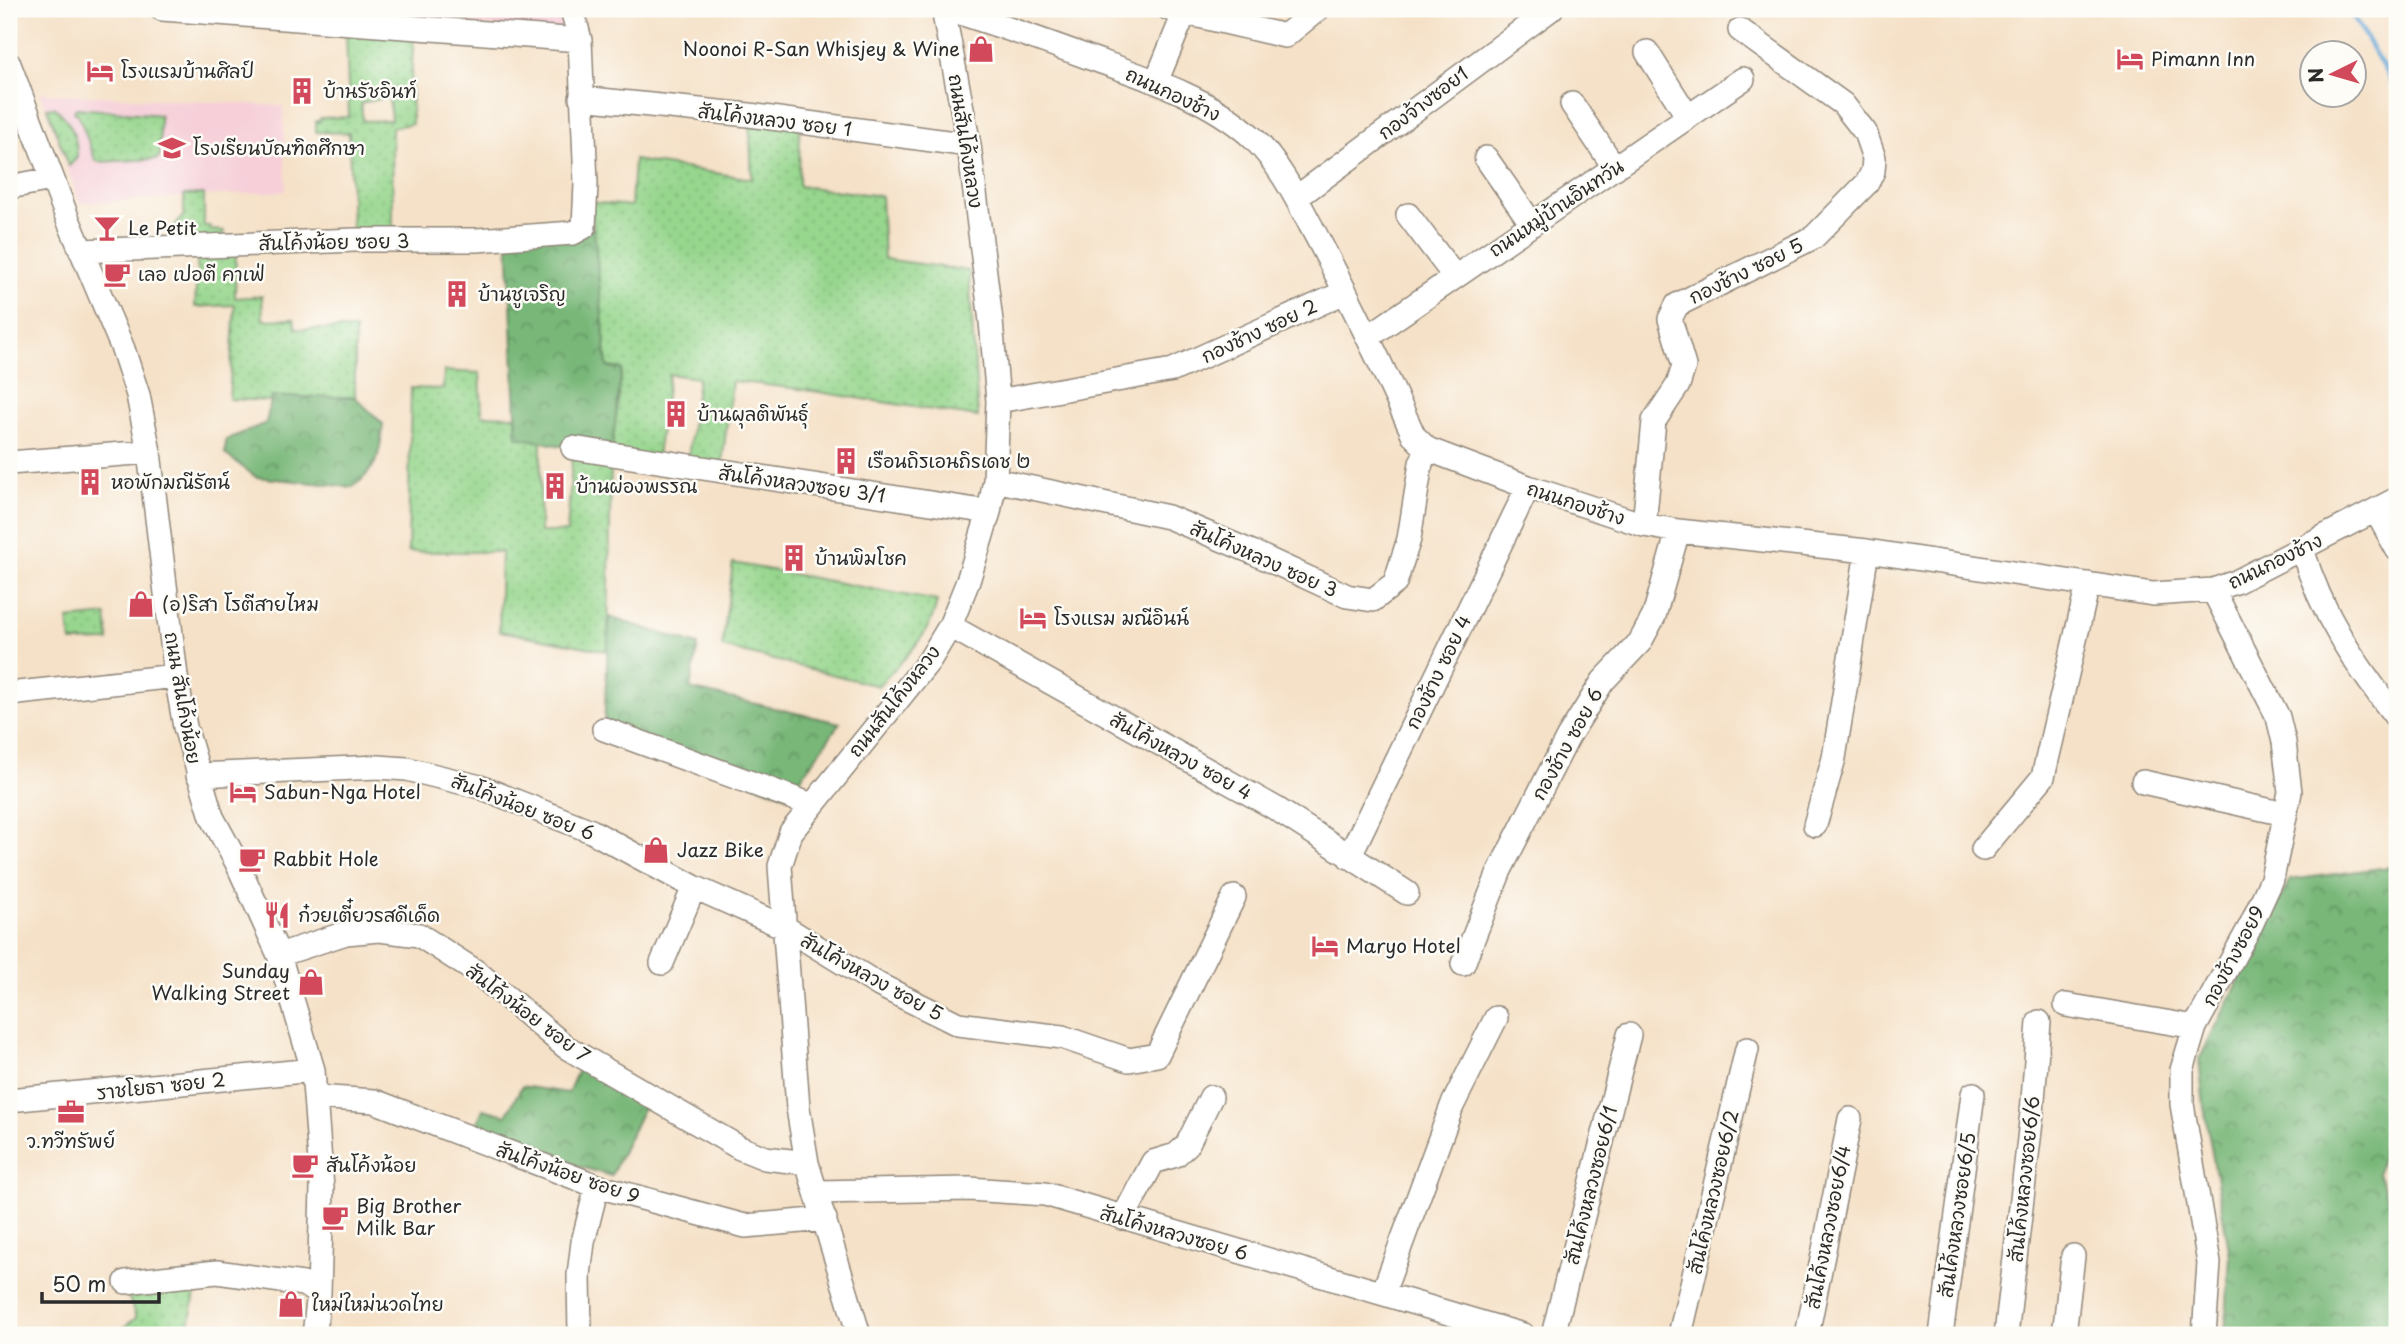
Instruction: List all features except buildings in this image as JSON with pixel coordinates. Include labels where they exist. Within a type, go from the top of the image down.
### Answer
[{"type":"street","points":[[162,9],[580,40]]},
{"type":"street","points":[[572,9],[580,40],[581,98]]},
{"type":"street","name":"ถนนกองช้าง","points":[[945,9],[995,23],[1156,82],[1210,108],[1250,135],[1296,198],[1368,337],[1414,436],[1427,449],[1528,487],[1644,525],[1678,531],[1867,551],[2153,594],[2213,590],[2236,582],[2397,499]]},
{"type":"street","name":"ถนนสันโค้งหลวง","points":[[859,1335],[807,1163],[798,1108],[780,866],[791,832],[929,661],[950,626],[968,581],[989,512],[995,480],[998,401],[970,145],[945,9]]},
{"type":"street","points":[[1156,82],[1180,10],[1284,36],[1318,9]]},
{"type":"street","name":"กองจ้างซอย1","points":[[1296,198],[1551,9]]},
{"type":"street","name":"กองช้าง ซอย 5","points":[[1644,525],[1654,421],[1678,385],[1684,366],[1670,319],[1677,305],[1814,237],[1867,183],[1873,171],[1874,158],[1865,132],[1843,104],[1740,30]]},
{"type":"street","points":[[1647,52],[1688,117]]},
{"type":"street","name":"ถนน สันโค้งน้อย","points":[[9,64],[52,179],[123,349],[138,395],[149,452],[176,676],[185,727],[212,817],[237,863],[279,955],[313,1070],[322,1188],[319,1293],[313,1335]]},
{"type":"street","name":"ถนนหมู่บ้านอินทวัน","points":[[1368,337],[1743,79]]},
{"type":"street","name":"สันโค้งหลวง ซอย 1","points":[[581,98],[750,115],[970,145]]},
{"type":"street","name":"สันโค้งน้อย ซอย 3","points":[[81,251],[355,240],[477,240],[573,233],[584,227],[586,184],[581,98]]},
{"type":"street","points":[[1572,104],[1615,167]]},
{"type":"street","points":[[1486,158],[1532,224]]},
{"type":"street","points":[[9,187],[52,179]]},
{"type":"street","points":[[1408,215],[1455,277]]},
{"type":"street","name":"กองช้าง ซอย 2","points":[[998,401],[1173,370],[1345,292]]},
{"type":"street","name":"สันโค้งหลวงซอย 3/1","points":[[573,448],[656,463],[989,512]]},
{"type":"street","name":"สันโค้งหลวง ซอย 3","points":[[995,480],[1168,517],[1347,596],[1373,600],[1395,583],[1409,539],[1422,463],[1427,449]]},
{"type":"street","points":[[9,463],[149,452]]},
{"type":"street","name":"กองช้าง ซอย 4","points":[[1349,857],[1528,487]]},
{"type":"street","points":[[2375,511],[2397,549]]},
{"type":"street","name":"กองช้าง ซอย 6","points":[[1464,964],[1500,870],[1568,737],[1603,681],[1640,642],[1654,616],[1678,531]]},
{"type":"street","points":[[2302,550],[2313,586],[2330,619],[2359,669],[2397,718]]},
{"type":"street","points":[[1815,825],[1834,758],[1867,551]]},
{"type":"street","points":[[1983,849],[2043,777],[2088,584]]},
{"type":"street","name":"กองช้างซอย9","points":[[2204,1335],[2209,1263],[2182,1104],[2182,1070],[2196,1027],[2251,925],[2272,879],[2290,792],[2278,717],[2213,590]]},
{"type":"street","name":"สันโค้งหลวง ซอย 4","points":[[950,626],[1275,808],[1407,892]]},
{"type":"street","points":[[9,695],[176,676]]},
{"type":"street","points":[[604,729],[812,805]]},
{"type":"street","name":"สันโค้งน้อย ซอย 6","points":[[198,775],[378,767],[407,769],[438,776],[480,787],[591,831],[694,887],[786,928]]},
{"type":"street","points":[[2143,782],[2285,814]]},
{"type":"street","points":[[662,963],[694,887]]},
{"type":"street","name":"สันโค้งหลวง ซอย 5","points":[[786,928],[879,985],[958,1024],[1062,1037],[1129,1060],[1157,1055],[1234,897]]},
{"type":"street","name":"สันโค้งน้อย ซอย 7","points":[[279,955],[346,933],[379,930],[419,935],[478,973],[566,1047],[740,1148],[765,1157],[807,1163]]},
{"type":"street","points":[[2066,1005],[2196,1027]]},
{"type":"street","points":[[1383,1293],[1452,1106],[1496,1018]]},
{"type":"street","name":"สันโค้งหลวงซอย6/6","points":[[2006,1335],[2032,1113],[2039,1022]]},
{"type":"street","name":"สันโค้งหลวงซอย6/1","points":[[1553,1335],[1629,1034]]},
{"type":"street","name":"สันโค้งหลวงซอย6/2","points":[[1680,1335],[1747,1049]]},
{"type":"street","name":"ราชโยธา ซอย 2","points":[[9,1100],[313,1070]]},
{"type":"street","name":"สันโค้งหลวงซอย6/5","points":[[1941,1335],[1973,1094]]},
{"type":"street","name":"สันโค้งน้อย ซอย 9","points":[[316,1097],[374,1101],[597,1186],[745,1227],[825,1219]]},
{"type":"street","points":[[1123,1218],[1153,1162],[1175,1154],[1188,1145],[1211,1097]]},
{"type":"street","name":"สันโค้งหลวงซอย6/4","points":[[1807,1335],[1850,1119]]},
{"type":"street","points":[[580,1335],[579,1275],[583,1242],[597,1186]]},
{"type":"street","name":"สันโค้งหลวงซอย 6","points":[[817,1192],[969,1189],[1045,1194],[1523,1335]]},
{"type":"street","points":[[2064,1335],[2073,1256]]},
{"type":"street","points":[[126,1282],[217,1272],[303,1284],[319,1293]]},
{"type":"shaded area","points":[[250,9],[563,9],[563,31]]},
{"type":"shaded area","name":"โรงเรียนบัณฑิตศึกษา","points":[[40,93],[283,106],[286,191],[80,203]]},
{"type":"green space","points":[[346,30],[414,35],[412,124],[392,127],[393,231],[352,232],[349,133],[316,132],[316,121],[320,121],[320,118],[349,117]],"holes":[[[389,97],[391,120],[363,121],[361,103]]]},
{"type":"green space","points":[[54,107],[69,123],[74,136],[77,158],[69,166],[47,108]]},
{"type":"green space","points":[[76,108],[160,115],[160,155],[157,159],[98,162],[78,114],[74,112]]},
{"type":"green space","points":[[749,115],[800,122],[799,186],[881,196],[884,259],[969,271],[978,417],[732,381],[721,472],[687,467],[698,378],[669,374],[656,463],[611,457],[608,651],[499,631],[501,552],[408,552],[411,388],[443,389],[444,371],[480,373],[482,415],[516,416],[517,436],[541,442],[540,532],[567,532],[573,448],[622,369],[607,367],[591,202],[631,206],[634,160],[752,179]]},
{"type":"green space","points":[[204,194],[204,226],[210,226],[210,230],[224,231],[222,240],[172,244],[173,227],[184,215],[184,195]]},
{"type":"green space","points":[[594,229],[607,367],[622,369],[611,456],[517,437],[508,236]]},
{"type":"green space","points":[[198,252],[236,252],[235,298],[262,296],[263,320],[294,319],[296,329],[355,329],[355,397],[273,397],[271,401],[229,399],[235,305],[195,307]]},
{"type":"green space","points":[[272,397],[355,397],[383,424],[381,445],[373,467],[353,487],[256,477],[225,454],[226,440],[266,423]]},
{"type":"green space","points":[[733,563],[937,601],[929,626],[922,637],[878,686],[722,647]]},
{"type":"green space","points":[[106,615],[109,641],[71,642],[68,619]]},
{"type":"green space","points":[[609,617],[698,645],[690,689],[840,723],[788,796],[604,729]]},
{"type":"green space","points":[[2397,866],[2397,1076],[2378,1173],[2397,1219],[2397,1335],[2225,1335],[2230,1256],[2204,1107],[2199,1060],[2290,880]]},
{"type":"green space","points":[[581,1063],[645,1104],[611,1176],[472,1134],[483,1109],[506,1115],[522,1086],[568,1093]]},
{"type":"green space","points":[[198,1279],[187,1335],[100,1335],[120,1330],[136,1318],[125,1286]]},
{"type":"waterway","points":[[2349,9],[2397,91]]},
{"type":"place","name":"Noonoi R-San Whisjey & Wine","points":[[981,49]]},
{"type":"place","name":"Pimann Inn","points":[[2130,59]]},
{"type":"place","name":"โรงแรมบ้านศิลป์","points":[[100,71]]},
{"type":"place","name":"บ้านรัชอินท์","points":[[302,91]]},
{"type":"place","name":"โรงเรียนบัณฑิตศึกษา","points":[[172,148]]},
{"type":"place","name":"Le Petit","points":[[107,228]]},
{"type":"place","name":"เลอ เปอตี คาเฟ่","points":[[117,274]]},
{"type":"place","name":"บ้านชูเจริญ","points":[[457,294]]},
{"type":"place","name":"บ้านผุลติพันธ์ุ","points":[[676,414]]},
{"type":"place","name":"เรือนถิรเอนถิรเดช ๒","points":[[846,461]]},
{"type":"place","name":"หอพักมณีรัตน์","points":[[90,482]]},
{"type":"place","name":"บ้านผ่องพรรณ","points":[[555,486]]},
{"type":"place","name":"บ้านพิมโชค","points":[[794,558]]},
{"type":"place","name":"(อ)ริสา โรตีสายไหม","points":[[141,604]]},
{"type":"place","name":"โรงแรม มณีอินน์","points":[[1033,618]]},
{"type":"place","name":"Sabun-Nga Hotel","points":[[243,792]]},
{"type":"place","name":"Jazz Bike","points":[[656,850]]},
{"type":"place","name":"Rabbit Hole","points":[[252,859]]},
{"type":"place","name":"ก๋วยเตี๋ยวรสดีเด็ด","points":[[277,915]]},
{"type":"place","name":"Maryo Hotel","points":[[1325,946]]},
{"type":"place","name":"Sunday Walking Street","points":[[311,982]]},
{"type":"place","name":"ว.ทวีทรัพย์","points":[[71,1112]]},
{"type":"place","name":"สันโค้งน้อย","points":[[305,1165]]},
{"type":"place","name":"Big Brother Milk Bar","points":[[335,1217]]},
{"type":"place","name":"ใหม่ใหม่นวดไทย","points":[[291,1304]]}]
